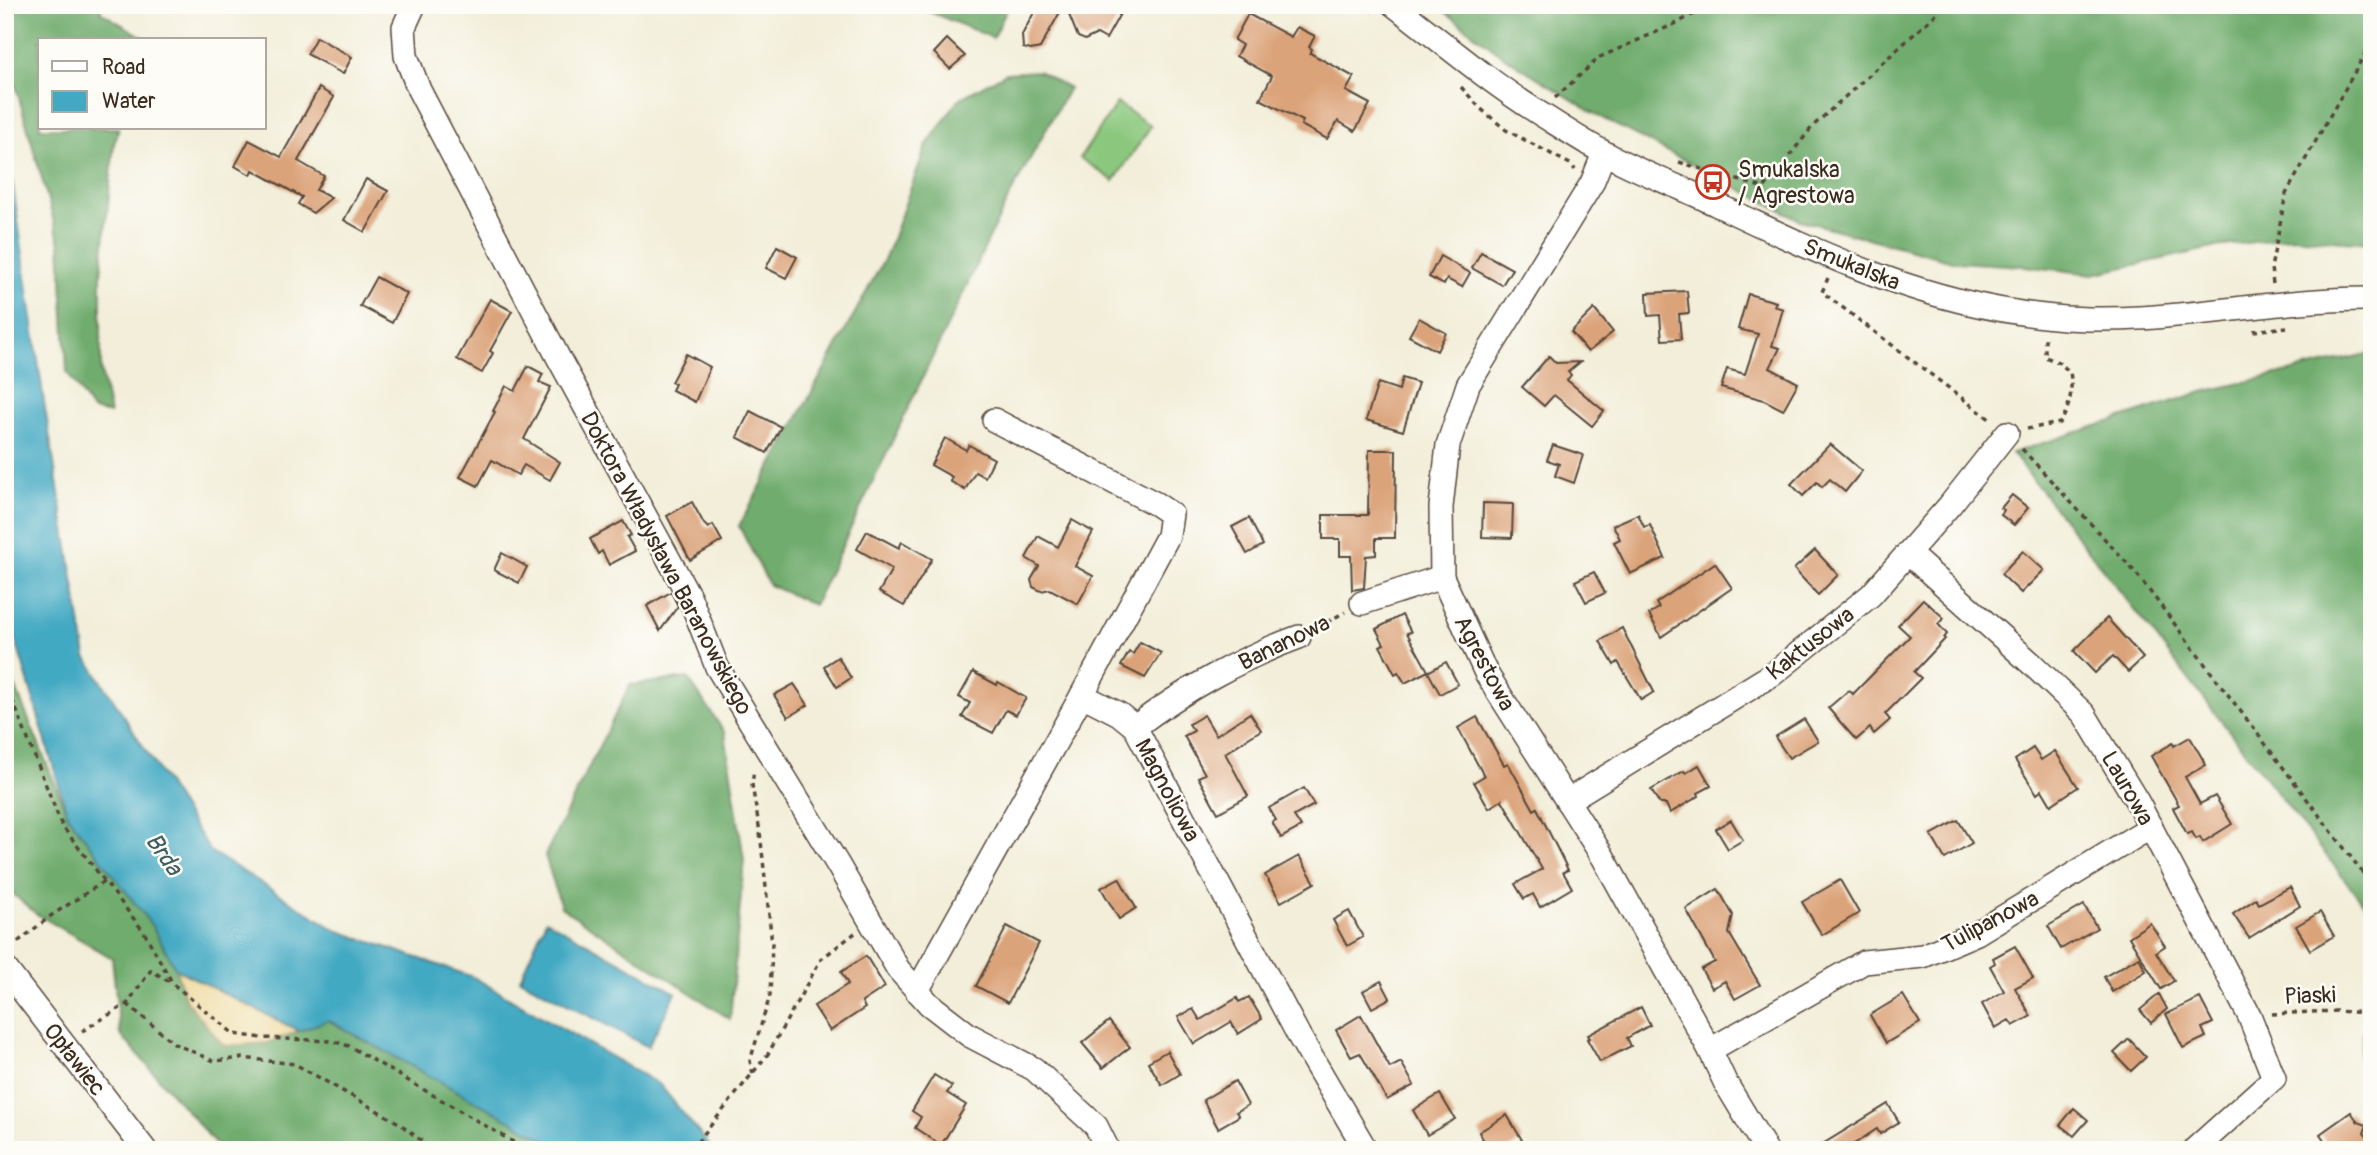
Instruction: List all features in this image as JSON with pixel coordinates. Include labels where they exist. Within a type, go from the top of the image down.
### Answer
[{"type":"street","name":"Doktora Władysława Baranowskiego","points":[[414,5],[404,27],[406,56],[419,90],[558,357],[690,598],[717,667],[898,969],[929,1004],[969,1035],[1034,1069],[1096,1126],[1108,1150]]},
{"type":"street","name":"Smukalska","points":[[1394,5],[1487,78],[1604,153],[1852,267],[1918,290],[1970,304],[2054,317],[2124,320],[2185,316],[2275,303],[2372,299]]},
{"type":"street","name":"Agrestowa","points":[[1604,153],[1592,183],[1468,385],[1448,445],[1441,507],[1442,577],[1486,673],[1603,857],[1725,1082],[1766,1150]]},
{"type":"street","points":[[917,991],[1168,536],[1171,514],[993,420]]},
{"type":"street","name":"Kaktusowa","points":[[1567,801],[1773,674],[1871,595],[2007,433]]},
{"type":"street","name":"Laurowa","points":[[1908,553],[2084,714],[2151,827],[2249,1015],[2274,1078],[2194,1150]]},
{"type":"street","points":[[1362,603],[1442,577]]},
{"type":"street","name":"Bananowa","points":[[1135,727],[1163,705],[1252,657],[1299,638]]},
{"type":"street","name":"Magnoliowa","points":[[1082,695],[1119,714],[1135,727],[1299,1036],[1366,1150]]},
{"type":"street","name":"Tulipanowa","points":[[1710,1050],[1864,962],[1923,956],[1977,933],[2151,827]]},
{"type":"street","name":"Opławiec","points":[[5,968],[145,1150]]},
{"type":"path","points":[[1539,113],[1600,57],[1711,5]]},
{"type":"path","points":[[1716,174],[1764,188],[1813,126],[1935,15],[1940,5]]},
{"type":"path","points":[[2275,303],[2271,268],[2286,194],[2372,41]]},
{"type":"path","points":[[1829,276],[1822,292],[2007,433],[2136,573],[2372,885]]},
{"type":"path","points":[[2007,433],[2060,423],[2067,413],[2070,372],[2058,362],[2045,357],[2045,335]]},
{"type":"path","name":"Bananowa","points":[[1299,638],[1362,603]]},
{"type":"path","points":[[5,681],[62,826],[144,932],[173,984]]},
{"type":"path","points":[[753,1074],[750,1061],[770,996],[772,943],[752,785],[756,752],[763,742]]},
{"type":"path","points":[[5,951],[52,915],[105,881]]},
{"type":"path","points":[[691,1150],[768,1054],[821,959],[870,921]]},
{"type":"path","points":[[63,1043],[127,1004],[150,970],[173,984],[234,1034],[333,1041],[349,1046],[527,1150]]},
{"type":"path","points":[[127,1004],[175,1044],[214,1061],[243,1058],[295,1064],[399,1123],[433,1150]]},
{"type":"path","name":"Piaski","points":[[2249,1015],[2372,1013]]},
{"type":"green space","points":[[5,5],[101,5],[101,12],[145,38],[38,38],[38,130],[118,130],[114,144],[101,275],[101,371],[110,414],[92,410],[67,372],[60,243],[5,48]]},
{"type":"green space","points":[[913,5],[1009,5],[993,38]]},
{"type":"green space","points":[[1436,5],[2372,5],[2372,243],[2290,237],[2217,247],[2093,274],[1956,262],[1800,220],[1598,116],[1503,56]]},
{"type":"green space","points":[[1038,71],[1069,88],[1008,199],[814,605],[769,585],[739,526],[886,256],[926,146],[959,99],[1006,73]]},
{"type":"green space","points":[[1117,103],[1151,126],[1114,181],[1080,158]]},
{"type":"green space","points":[[2372,353],[2372,914],[2012,453],[2202,392]]},
{"type":"green space","points":[[5,650],[10,674],[68,816],[153,927],[176,969],[186,1001],[267,1043],[328,1020],[564,1150],[221,1150],[120,1034],[112,958],[35,913],[5,887]]},
{"type":"green space","points":[[688,678],[725,733],[744,860],[730,1019],[561,907],[545,855],[630,685]]},
{"type":"green space","points":[[2372,983],[2372,1069],[2359,1057]]},
{"type":"sand","points":[[176,969],[299,1031],[267,1043],[224,1046],[186,1001]]},
{"type":"water","name":"Brda","points":[[5,130],[44,402],[86,657],[210,851],[336,930],[473,977],[660,1085],[713,1150],[564,1150],[328,1020],[299,1031],[176,969],[153,927],[68,816],[5,604]]},
{"type":"water","points":[[546,920],[676,993],[648,1047],[520,979]]},
{"type":"building","points":[[1038,5],[1064,5],[1040,48],[1023,48],[1022,35]]},
{"type":"building","points":[[1065,5],[1125,5],[1106,39],[1097,34],[1085,40],[1078,37]]},
{"type":"building","points":[[1248,14],[1291,37],[1297,27],[1315,36],[1309,47],[1312,49],[1310,53],[1354,77],[1346,91],[1370,104],[1355,131],[1338,121],[1327,139],[1301,125],[1303,121],[1260,99],[1272,76],[1236,56],[1242,45],[1234,40]]},
{"type":"building","points":[[316,37],[352,57],[343,74],[307,54]]},
{"type":"building","points":[[947,39],[965,56],[950,69],[934,53]]},
{"type":"building","points":[[319,88],[334,97],[298,161],[324,176],[316,190],[331,198],[313,213],[298,204],[302,197],[253,170],[251,175],[235,166],[249,140],[281,157]]},
{"type":"building","points":[[366,179],[388,191],[365,232],[344,220]]},
{"type":"building","points":[[777,246],[797,257],[786,278],[766,268]]},
{"type":"building","points":[[1481,252],[1512,269],[1502,285],[1472,268]]},
{"type":"building","points":[[1440,256],[1470,273],[1462,287],[1447,279],[1444,285],[1429,277]]},
{"type":"building","points":[[376,277],[407,294],[392,323],[360,306]]},
{"type":"building","points":[[1687,291],[1689,313],[1679,314],[1681,339],[1662,340],[1660,315],[1648,316],[1647,293]]},
{"type":"building","points":[[1748,294],[1776,302],[1774,306],[1783,309],[1772,346],[1780,348],[1770,368],[1798,383],[1783,410],[1764,400],[1721,388],[1727,369],[1745,374],[1758,334],[1738,329]]},
{"type":"building","points":[[490,299],[512,311],[490,351],[493,353],[482,373],[457,359]]},
{"type":"building","points":[[1594,309],[1613,332],[1588,352],[1571,332]]},
{"type":"building","points":[[1419,318],[1446,333],[1437,351],[1409,336]]},
{"type":"building","points":[[686,354],[710,367],[695,402],[672,390],[675,384],[671,382]]},
{"type":"building","points":[[1549,356],[1556,363],[1580,362],[1568,372],[1571,375],[1567,380],[1604,411],[1592,426],[1554,395],[1544,406],[1522,387]]},
{"type":"building","points":[[528,366],[543,374],[539,382],[551,387],[524,439],[560,462],[550,480],[524,465],[518,475],[492,460],[478,486],[460,477],[506,386],[515,391]]},
{"type":"building","points":[[1402,378],[1418,383],[1403,431],[1366,420],[1378,383],[1399,390]]},
{"type":"building","points":[[750,411],[781,427],[767,453],[737,437]]},
{"type":"building","points":[[945,438],[966,450],[969,445],[994,459],[985,477],[975,472],[965,490],[950,481],[952,477],[931,465]]},
{"type":"building","points":[[1830,444],[1862,471],[1845,492],[1830,479],[1822,487],[1817,482],[1803,496],[1791,484]]},
{"type":"building","points":[[1553,445],[1583,455],[1574,483],[1555,476],[1559,464],[1547,460]]},
{"type":"building","points":[[1369,450],[1396,450],[1395,538],[1376,538],[1376,555],[1366,556],[1364,588],[1352,590],[1351,556],[1340,556],[1340,539],[1323,539],[1323,515],[1368,515]]},
{"type":"building","points":[[2012,495],[2028,508],[2014,525],[2001,515],[2004,510],[2001,508]]},
{"type":"building","points":[[692,502],[704,524],[708,528],[713,525],[722,541],[690,560],[667,516]]},
{"type":"building","points":[[1483,503],[1513,504],[1512,538],[1482,537]]},
{"type":"building","points":[[1638,514],[1644,527],[1650,525],[1665,558],[1630,574],[1614,542],[1620,539],[1613,525]]},
{"type":"building","points":[[1249,518],[1263,545],[1247,554],[1232,527]]},
{"type":"building","points":[[1072,520],[1093,532],[1075,566],[1093,576],[1078,604],[1050,589],[1041,591],[1033,587],[1031,580],[1039,566],[1026,558],[1038,536],[1058,547]]},
{"type":"building","points":[[623,521],[631,535],[627,537],[635,551],[609,565],[602,551],[598,554],[590,539]]},
{"type":"building","points":[[867,531],[899,548],[902,542],[932,559],[904,606],[879,592],[892,569],[857,549]]},
{"type":"building","points":[[1815,550],[1838,575],[1818,595],[1794,569]]},
{"type":"building","points":[[2023,551],[2044,570],[2021,593],[2001,574]]},
{"type":"building","points":[[502,553],[527,567],[519,583],[494,570]]},
{"type":"building","points":[[1715,563],[1732,588],[1661,637],[1649,614],[1659,608],[1656,603]]},
{"type":"building","points":[[1594,572],[1605,593],[1586,602],[1575,581]]},
{"type":"building","points":[[671,592],[678,606],[660,631],[647,606]]},
{"type":"building","points":[[1923,599],[1944,618],[1938,624],[1947,634],[1945,639],[1914,672],[1921,678],[1885,714],[1890,720],[1874,734],[1870,728],[1856,740],[1828,708],[1849,690],[1853,694],[1910,636],[1898,625]]},
{"type":"building","points":[[1402,615],[1411,632],[1407,633],[1428,671],[1405,683],[1398,672],[1395,674],[1380,646],[1384,644],[1376,629]]},
{"type":"building","points":[[2107,618],[2143,658],[2128,672],[2113,656],[2095,673],[2074,651]]},
{"type":"building","points":[[1622,628],[1654,692],[1641,700],[1618,662],[1614,665],[1600,641]]},
{"type":"building","points":[[1140,642],[1161,653],[1145,678],[1121,666],[1129,652],[1133,654]]},
{"type":"building","points":[[838,657],[851,678],[837,687],[824,666]]},
{"type":"building","points":[[1446,662],[1458,684],[1440,694],[1428,672]]},
{"type":"building","points":[[973,672],[1026,698],[1016,715],[1006,710],[993,733],[962,717],[970,703],[959,697]]},
{"type":"building","points":[[794,684],[808,705],[788,717],[774,695]]},
{"type":"building","points":[[1250,713],[1261,730],[1225,753],[1248,796],[1218,813],[1198,777],[1205,774],[1184,736],[1194,731],[1189,724],[1204,715],[1216,735]]},
{"type":"building","points":[[1477,717],[1504,765],[1508,763],[1534,810],[1537,808],[1568,870],[1563,872],[1572,888],[1540,907],[1533,894],[1524,899],[1515,884],[1542,869],[1502,800],[1489,808],[1474,782],[1484,776],[1458,728]]},
{"type":"building","points":[[1804,719],[1818,741],[1789,758],[1775,737]]},
{"type":"building","points":[[2190,737],[2206,765],[2185,777],[2200,804],[2215,796],[2232,824],[2203,842],[2200,837],[2196,839],[2192,832],[2187,834],[2173,808],[2179,805],[2151,756]]},
{"type":"building","points":[[2033,748],[2041,760],[2055,751],[2078,787],[2051,805],[2042,790],[2037,794],[2015,760]]},
{"type":"building","points":[[1699,765],[1711,786],[1670,813],[1666,804],[1660,804],[1651,790]]},
{"type":"building","points":[[1304,788],[1314,805],[1294,816],[1301,827],[1281,838],[1272,822],[1276,820],[1269,808]]},
{"type":"building","points":[[1731,820],[1743,840],[1728,849],[1716,829]]},
{"type":"building","points":[[1958,820],[1972,843],[1945,859],[1931,835]]},
{"type":"building","points":[[1299,856],[1315,883],[1281,902],[1265,875]]},
{"type":"building","points":[[1119,878],[1136,908],[1119,919],[1101,888]]},
{"type":"building","points":[[1840,880],[1859,913],[1822,935],[1802,902]]},
{"type":"building","points":[[2290,887],[2300,906],[2249,938],[2233,914],[2256,899],[2259,904]]},
{"type":"building","points":[[1718,889],[1733,915],[1729,933],[1760,985],[1735,999],[1725,981],[1712,988],[1701,969],[1715,962],[1686,909]]},
{"type":"building","points":[[2084,905],[2097,928],[2061,949],[2048,926]]},
{"type":"building","points":[[1349,911],[1363,937],[1347,946],[1333,920]]},
{"type":"building","points":[[2320,912],[2334,936],[2310,950],[2296,926]]},
{"type":"building","points":[[2150,923],[2165,946],[2156,952],[2174,981],[2161,989],[2129,937]]},
{"type":"building","points":[[1007,926],[1039,943],[1008,1003],[976,986]]},
{"type":"building","points":[[2015,946],[2033,978],[2015,988],[2031,1016],[2013,1026],[2009,1020],[1995,1028],[1982,1004],[2004,991],[1990,966],[1995,963],[1993,958]]},
{"type":"building","points":[[866,956],[885,987],[862,1002],[865,1008],[830,1031],[814,1006],[848,984],[841,972]]},
{"type":"building","points":[[2139,957],[2146,971],[2112,992],[2104,977]]},
{"type":"building","points":[[1381,981],[1390,998],[1372,1008],[1363,991]]},
{"type":"building","points":[[2159,994],[2167,1009],[2151,1023],[2140,1010]]},
{"type":"building","points":[[1903,995],[1920,1023],[1886,1043],[1870,1015]]},
{"type":"building","points":[[1249,997],[1262,1019],[1238,1034],[1231,1022],[1194,1044],[1178,1017],[1193,1009],[1200,1020],[1237,998],[1239,1002]]},
{"type":"building","points":[[2200,998],[2213,1023],[2202,1028],[2206,1037],[2183,1048],[2166,1014]]},
{"type":"building","points":[[1641,1007],[1650,1025],[1627,1038],[1631,1046],[1600,1062],[1587,1039],[1590,1038],[1588,1035]]},
{"type":"building","points":[[1361,1015],[1390,1068],[1401,1062],[1414,1085],[1387,1100],[1360,1053],[1351,1057],[1336,1030]]},
{"type":"building","points":[[1109,1021],[1130,1047],[1103,1068],[1082,1043]]},
{"type":"building","points":[[2129,1039],[2146,1057],[2131,1071],[2114,1053]]},
{"type":"building","points":[[1167,1051],[1180,1074],[1162,1085],[1148,1062]]},
{"type":"building","points":[[934,1075],[952,1086],[947,1093],[966,1105],[941,1145],[915,1128],[921,1117],[912,1111]]},
{"type":"building","points":[[1235,1081],[1248,1105],[1236,1112],[1239,1116],[1218,1128],[1203,1100]]},
{"type":"building","points":[[1440,1094],[1455,1119],[1427,1135],[1413,1110]]},
{"type":"building","points":[[1888,1104],[1899,1122],[1880,1134],[1877,1129],[1845,1150],[1813,1150]]},
{"type":"building","points":[[2074,1108],[2088,1120],[2074,1136],[2060,1125]]},
{"type":"building","points":[[2351,1112],[2358,1122],[2367,1125],[2364,1133],[2369,1139],[2352,1150],[2331,1150],[2320,1134]]},
{"type":"building","points":[[1507,1115],[1522,1140],[1507,1150],[1489,1150],[1479,1132]]},
{"type":"place","name":"Smukalska / Agrestowa","points":[[1713,182]]}]
